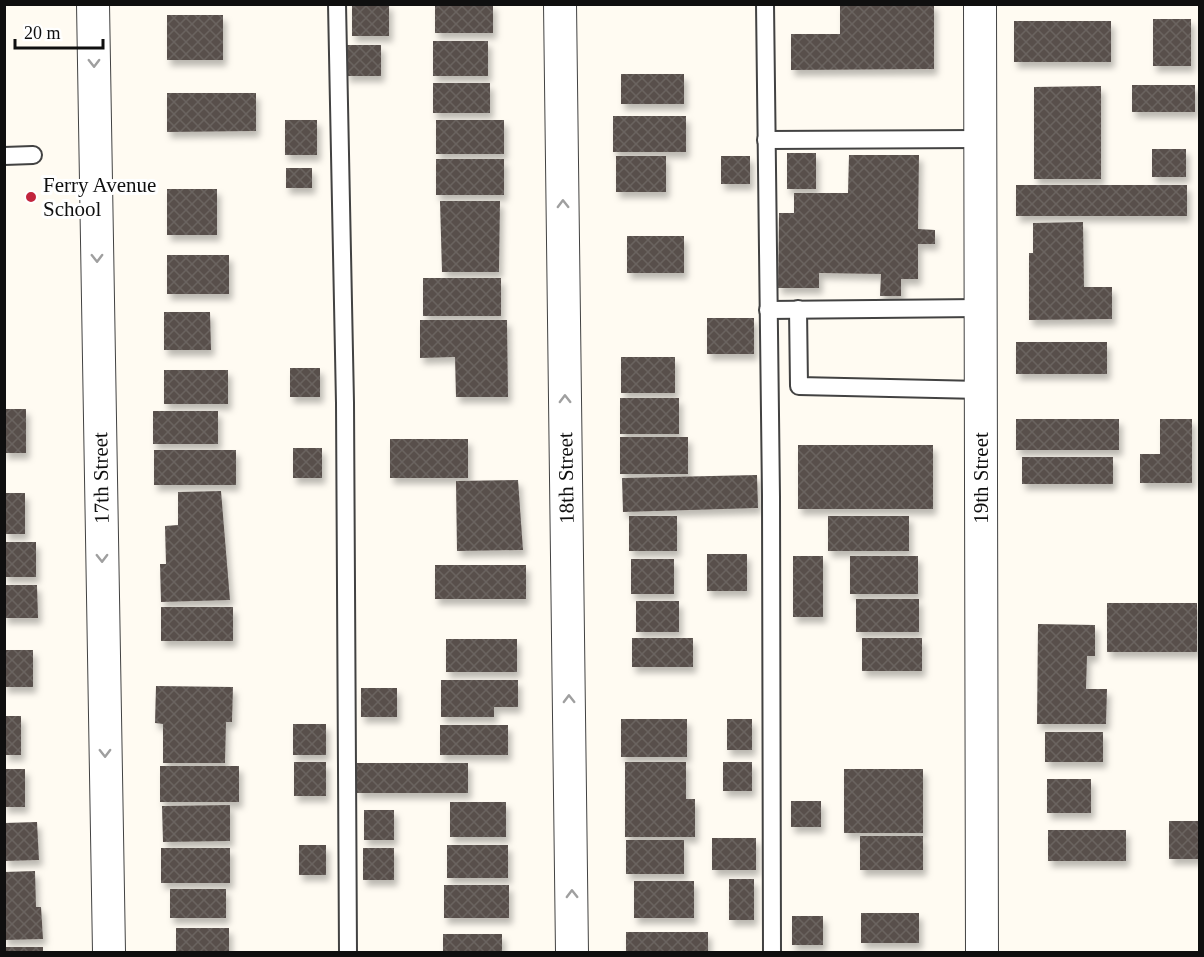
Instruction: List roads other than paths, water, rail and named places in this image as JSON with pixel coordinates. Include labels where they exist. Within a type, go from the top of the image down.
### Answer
[{"type":"street","name":"17th Street","points":[[93,4],[109,952]]},
{"type":"street","name":"18th Street","points":[[560,4],[572,952]]},
{"type":"street","name":"19th Street","points":[[980,4],[982,952]]},
{"type":"lane","points":[[338,4],[345,426],[348,952]]},
{"type":"lane","points":[[765,4],[771,496],[772,952]]},
{"type":"lane","points":[[766,140],[980,139]]},
{"type":"lane","points":[[4,156],[33,155]]},
{"type":"lane","points":[[768,310],[980,308]]},
{"type":"lane","points":[[798,309],[799,386],[981,390]]},
{"type":"place","name":"Ferry Avenue School","points":[[31,197]]}]
